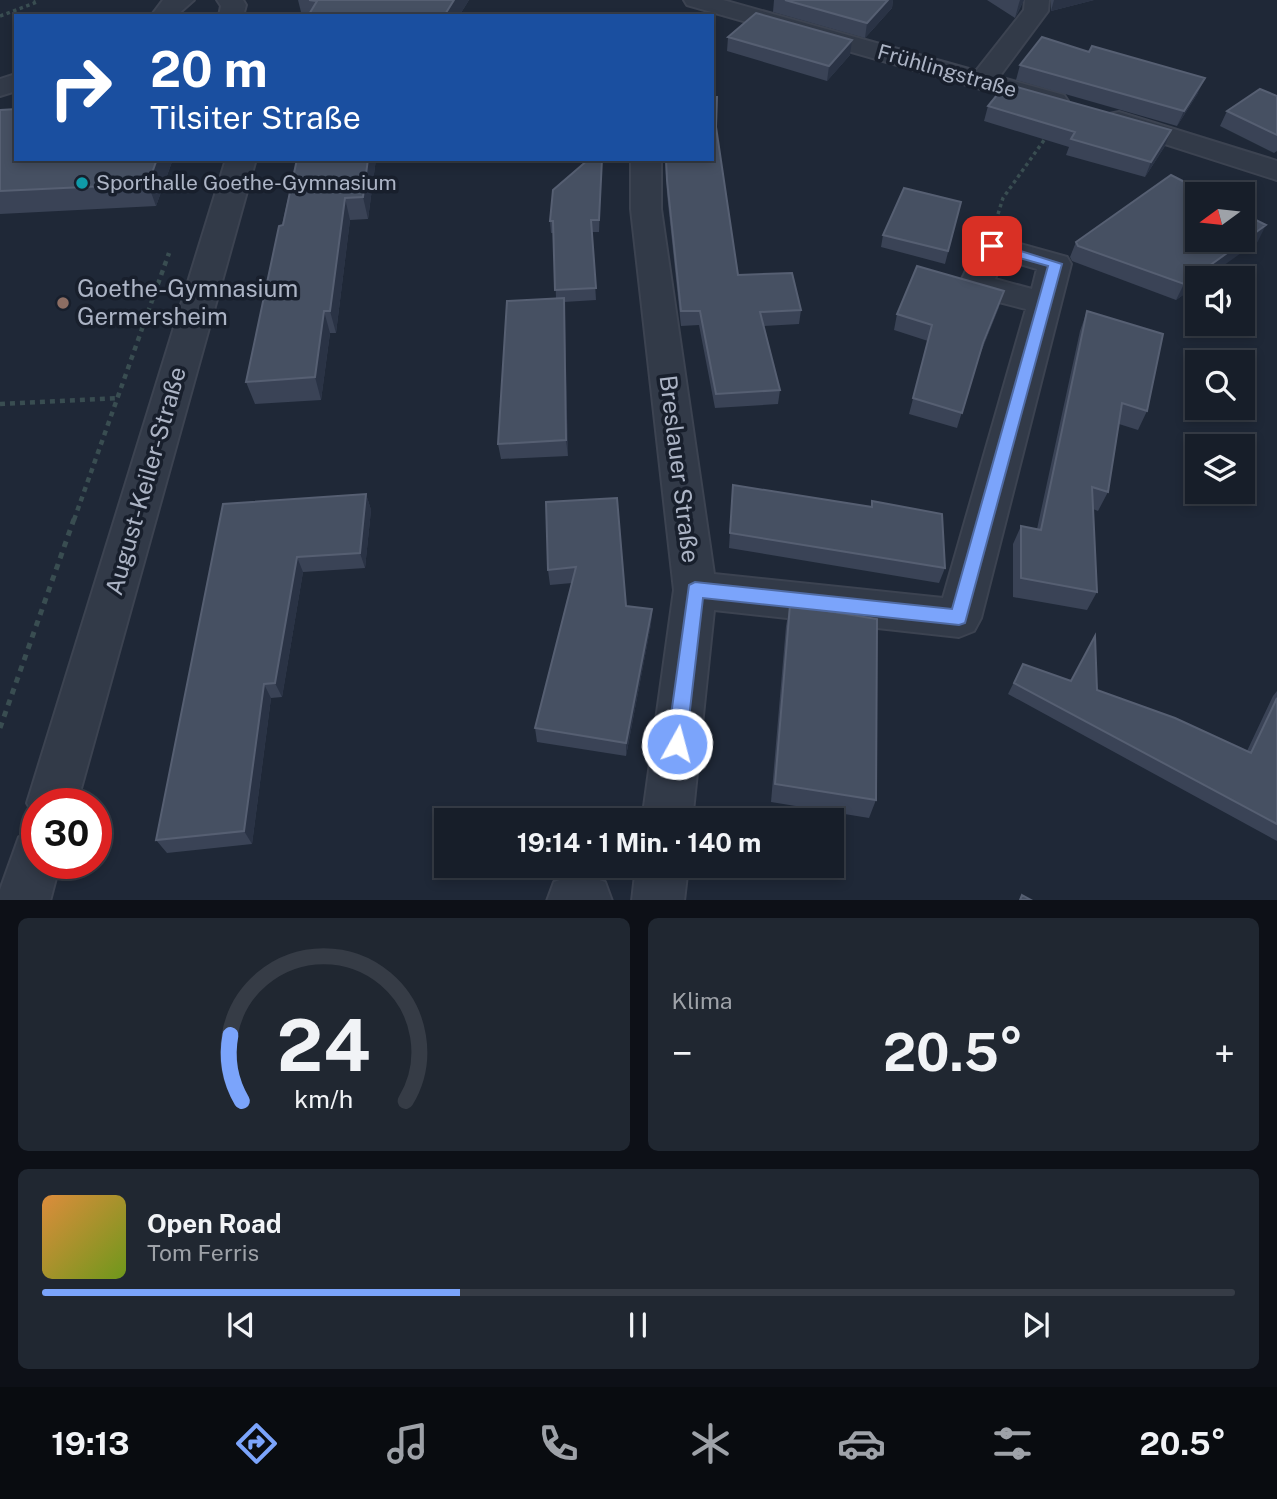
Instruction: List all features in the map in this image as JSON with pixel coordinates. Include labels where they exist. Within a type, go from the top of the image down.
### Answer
[{"type":"street","points":[[164,14],[170,6],[182,0]]},
{"type":"street","name":"Frühlingstraße","points":[[696,0],[717,13],[983,80],[1213,148],[1277,171]]},
{"type":"street","points":[[983,80],[1036,11],[1037,0]]},
{"type":"street","name":"August-Keiler-Straße","points":[[56,788],[240,161]]},
{"type":"street","name":"Breslauer Straße","points":[[646,161],[646,209],[695,590],[669,808]]},
{"type":"street","points":[[695,590],[959,618],[1055,264],[992,246]]},
{"type":"street","points":[[658,900],[661,878]]},
{"type":"street","points":[[23,900],[30,879]]},
{"type":"path","points":[[0,16],[37,2],[34,0]]},
{"type":"path","points":[[992,246],[1003,198],[1048,135],[1079,109]]},
{"type":"path","points":[[0,729],[173,241]]},
{"type":"path","points":[[0,404],[119,398]]},
{"type":"building","points":[[309,0],[454,0],[445,14],[309,14],[317,1]]},
{"type":"building","points":[[785,0],[888,0],[867,23]]},
{"type":"building","points":[[756,13],[852,40],[829,66],[728,37]]},
{"type":"building","points":[[1042,37],[1089,52],[1092,46],[1205,78],[1184,111],[1020,65]]},
{"type":"building","points":[[1006,84],[1171,130],[1151,162],[1071,139],[1075,132],[988,106]]},
{"type":"building","points":[[1260,89],[1277,96],[1277,135],[1227,111]]},
{"type":"building","points":[[714,97],[717,97],[716,127],[738,275],[792,273],[801,310],[760,312],[780,390],[716,394],[700,311],[681,311],[666,161],[714,161]]},
{"type":"building","points":[[14,109],[14,161],[156,161],[148,184],[0,191],[0,110]]},
{"type":"building","points":[[297,161],[368,161],[363,197],[345,198],[330,311],[324,311],[315,377],[246,382],[279,226],[283,225]]},
{"type":"building","points":[[587,161],[602,161],[599,220],[591,220],[596,288],[555,290],[553,221],[550,221],[553,190]]},
{"type":"building","points":[[1171,175],[1185,182],[1185,252],[1228,252],[1209,266],[1185,266],[1184,284],[1078,246],[1076,242]]},
{"type":"building","points":[[904,188],[961,202],[948,251],[883,235]]},
{"type":"building","points":[[1255,220],[1266,225],[1255,233]]},
{"type":"building","points":[[917,266],[1004,291],[983,343],[962,413],[913,398],[932,325],[897,314]]},
{"type":"building","points":[[564,298],[566,440],[498,444],[507,301]]},
{"type":"building","points":[[1087,311],[1163,334],[1147,411],[1122,403],[1108,492],[1092,487],[1097,592],[1021,578],[1021,526],[1041,530]]},
{"type":"building","points":[[733,485],[872,507],[872,501],[942,514],[945,568],[730,533]]},
{"type":"building","points":[[366,494],[360,553],[297,557],[275,683],[264,684],[244,831],[156,840],[223,504]]},
{"type":"building","points":[[617,498],[626,606],[652,609],[626,743],[535,728],[576,567],[548,570],[546,502]]},
{"type":"building","points":[[790,605],[877,619],[876,800],[775,784]]},
{"type":"building","points":[[1095,636],[1097,690],[1175,718],[1251,753],[1277,698],[1277,824],[1014,683],[1023,664],[1071,681]]},
{"type":"place","name":"Sporthalle Goethe-Gymnasium","points":[[82,183]]},
{"type":"place","name":"Goethe-Gymnasium Germersheim","points":[[63,303]]},
{"type":"route","points":[[677,744],[695,590],[959,618],[1055,264],[992,246]]}]
